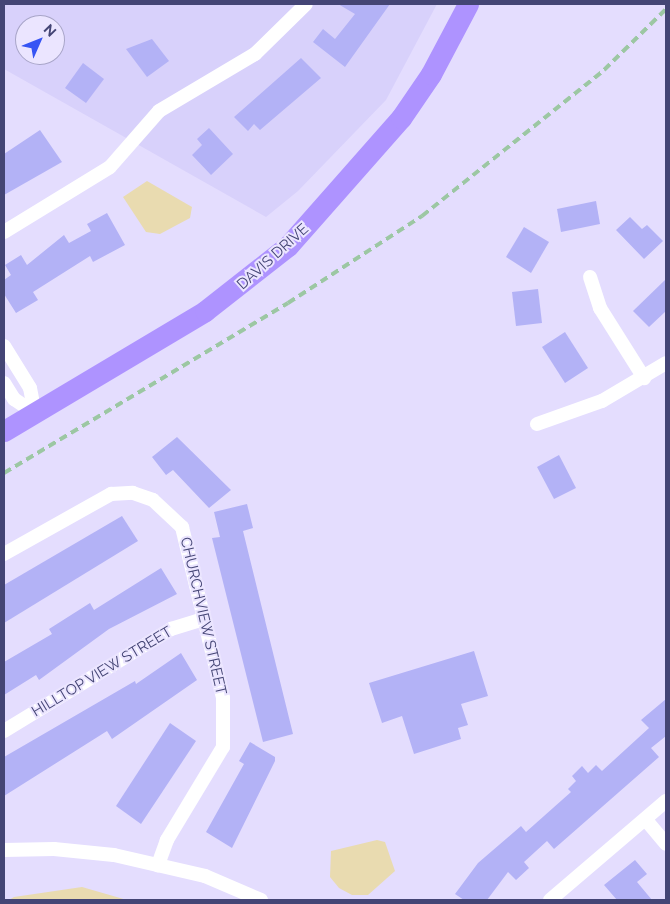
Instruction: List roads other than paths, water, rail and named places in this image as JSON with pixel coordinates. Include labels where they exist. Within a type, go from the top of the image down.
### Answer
[{"type":"main road","name":"DAVIS DRIVE","points":[[4,431],[212,307],[288,246],[401,118],[431,74],[468,4]]},
{"type":"street","points":[[4,232],[110,167],[159,111],[255,54],[306,4]]},
{"type":"street","points":[[590,277],[600,308],[644,378]]},
{"type":"street","points":[[4,346],[30,388],[35,413]]},
{"type":"street","points":[[537,424],[602,401],[644,378],[666,363]]},
{"type":"street","points":[[4,383],[14,399],[35,413]]},
{"type":"street","name":"CHURCHVIEW STREET","points":[[4,554],[111,494],[153,500],[173,515],[184,533],[223,698],[223,747],[167,840],[158,865]]},
{"type":"street","name":"HILLTOP VIEW STREET","points":[[4,730],[171,629],[203,618]]},
{"type":"street","points":[[550,900],[666,802]]},
{"type":"street","points":[[646,820],[666,844]]},
{"type":"street","points":[[4,850],[54,849],[158,865],[205,876],[261,900]]},
{"type":"railway","points":[[4,473],[288,303],[422,216],[604,70],[666,9]]}]
